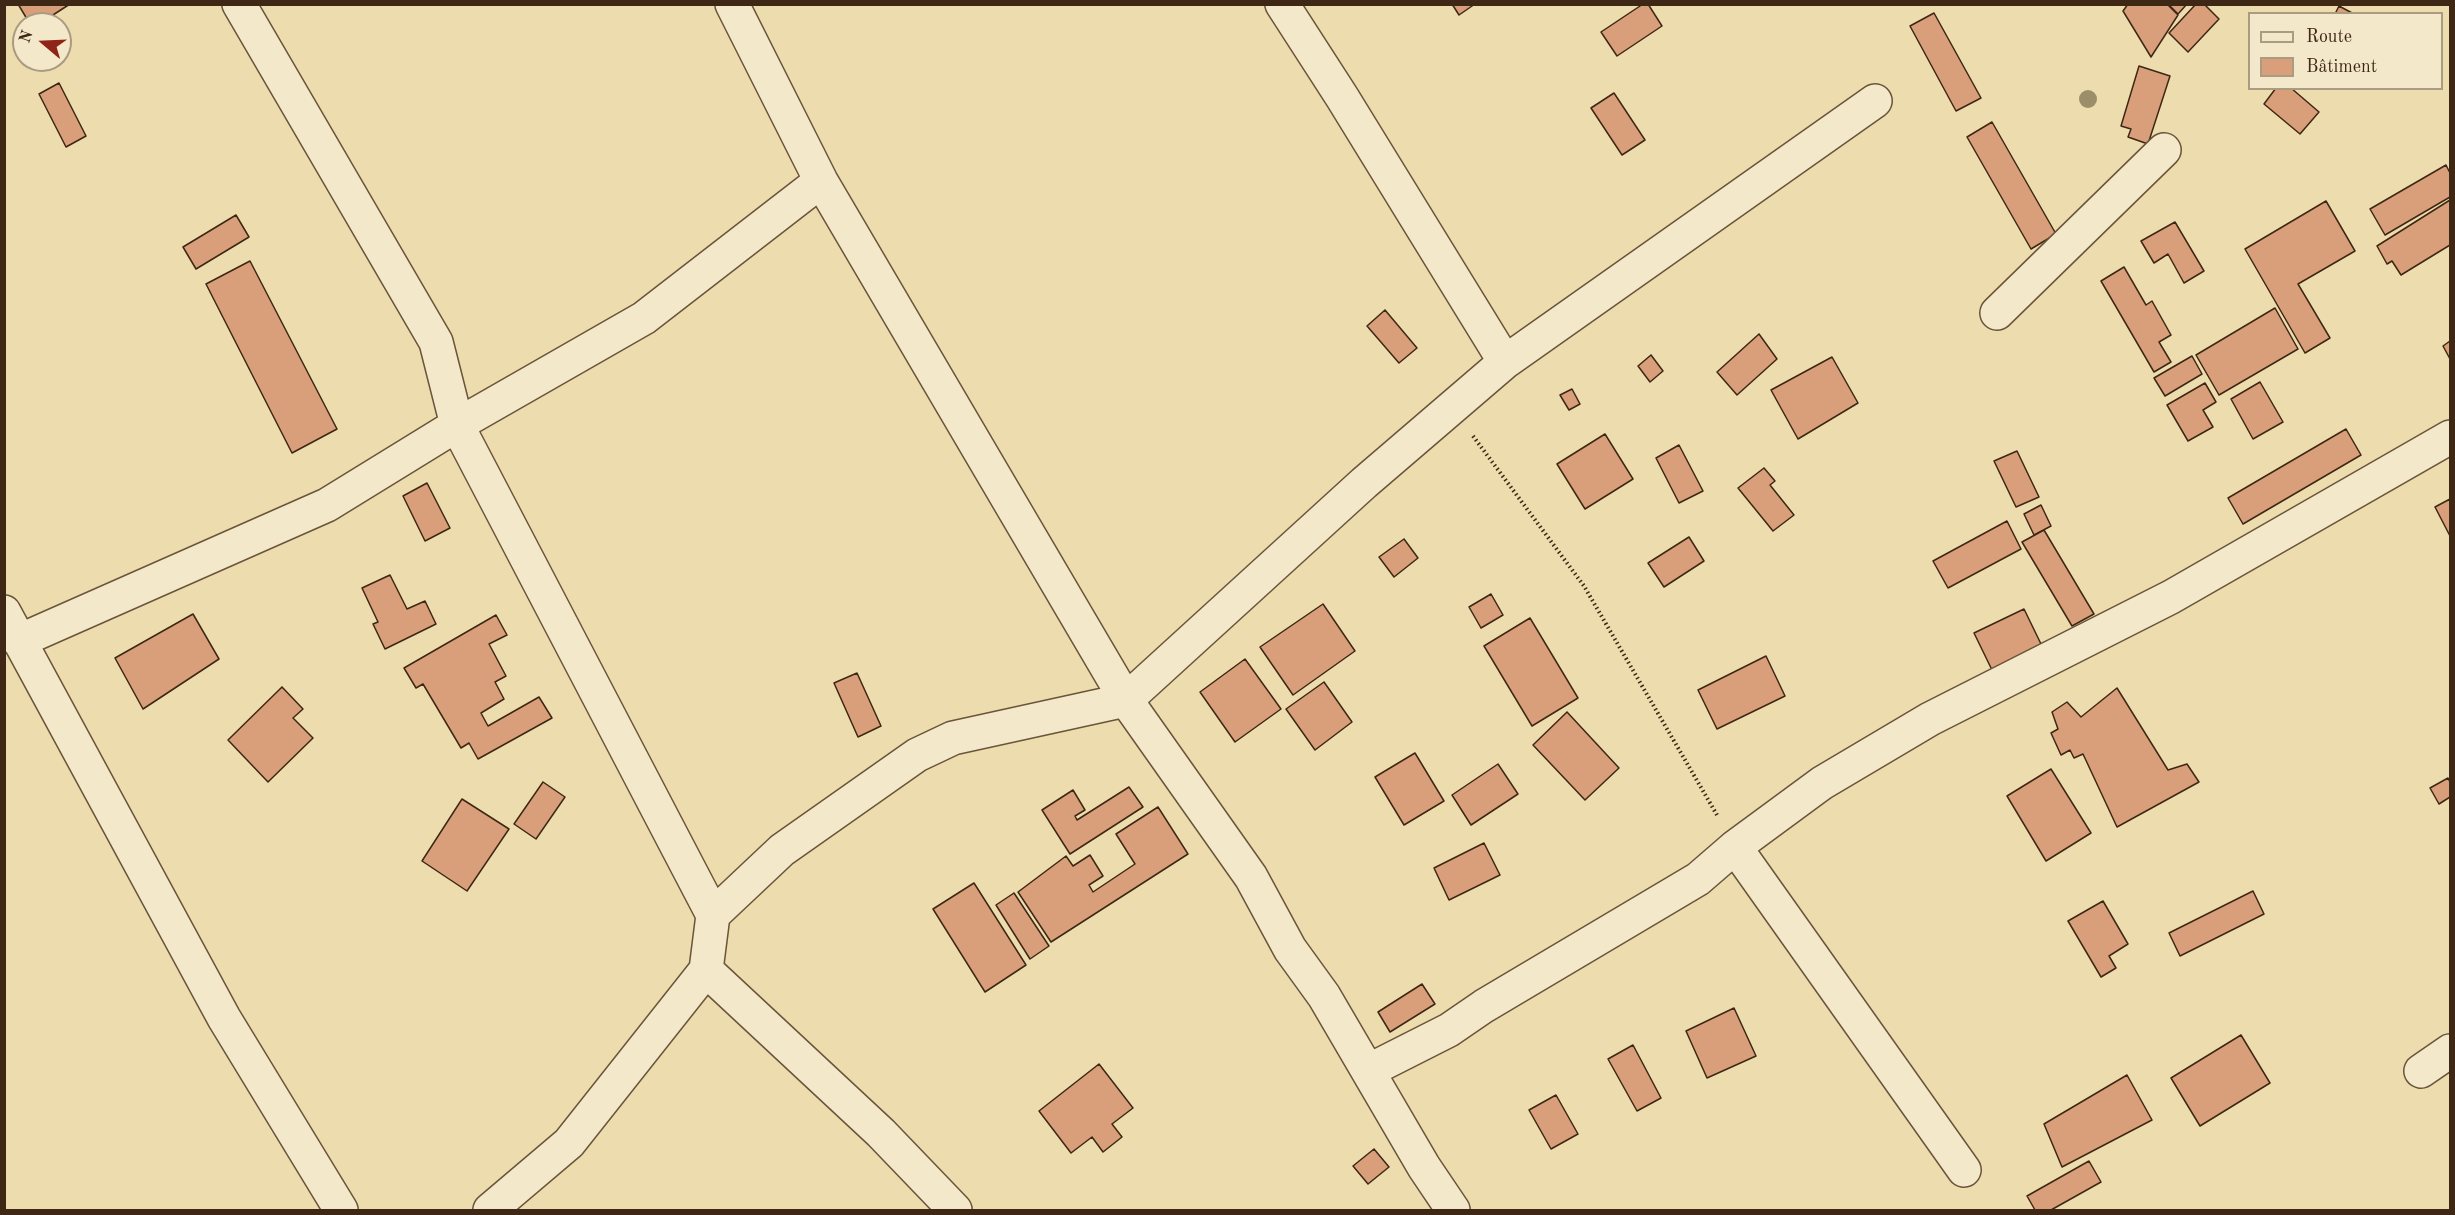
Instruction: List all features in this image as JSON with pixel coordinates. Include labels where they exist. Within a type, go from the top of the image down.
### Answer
[{"type":"street","points":[[239,4],[436,342],[457,424],[713,915],[706,970],[570,1143],[490,1210]]},
{"type":"street","points":[[732,4],[821,181],[1126,700],[1251,877],[1290,949],[1324,996],[1453,1210]]},
{"type":"street","points":[[1282,4],[1505,362]]},
{"type":"street","points":[[713,915],[782,850],[917,755],[953,738],[1126,700],[1364,483],[1505,362],[1875,101]]},
{"type":"street","points":[[1997,313],[2164,150]]},
{"type":"street","points":[[340,1210],[224,1018],[12,627],[327,505],[457,424],[644,318],[821,181]]},
{"type":"street","points":[[1368,1071],[1449,1030],[1484,1006],[1698,879],[1735,847],[1822,783],[1930,719],[2171,597],[2451,437]]},
{"type":"street","points":[[1735,847],[1964,1170]]},
{"type":"street","points":[[706,970],[881,1133],[955,1210]]},
{"type":"street","points":[[2421,1071],[2451,1051]]},
{"type":"path","points":[[1452,408],[1584,586],[1735,847]]},
{"type":"building","points":[[18,4],[70,4],[58,12],[23,12]]},
{"type":"building","points":[[1452,4],[1475,4],[1459,15]]},
{"type":"building","points":[[1643,4],[1648,4],[1662,26],[1617,56],[1601,32]]},
{"type":"building","points":[[2128,4],[2167,4],[2178,15],[2151,57],[2123,11]]},
{"type":"building","points":[[2168,4],[2187,4],[2178,14]]},
{"type":"building","points":[[2196,4],[2204,4],[2219,19],[2188,52],[2169,33]]},
{"type":"building","points":[[2339,6],[2350,12],[2336,12]]},
{"type":"building","points":[[1934,13],[1981,98],[1956,111],[1910,26]]},
{"type":"building","points":[[2139,66],[2170,76],[2148,144],[2128,137],[2131,129],[2121,126]]},
{"type":"building","points":[[59,83],[86,136],[66,147],[39,94]]},
{"type":"building","points":[[2274,90],[2293,90],[2319,112],[2300,134],[2264,104]]},
{"type":"building","points":[[1614,93],[1645,140],[1622,155],[1591,108]]},
{"type":"building","points":[[1992,122],[2056,234],[2031,249],[1967,137]]},
{"type":"building","points":[[2446,165],[2450,173],[2450,197],[2385,235],[2370,209]]},
{"type":"building","points":[[2450,200],[2450,245],[2401,275],[2392,261],[2387,264],[2377,246]]},
{"type":"building","points":[[2326,201],[2355,251],[2298,284],[2330,338],[2305,353],[2245,249]]},
{"type":"building","points":[[236,215],[249,237],[196,269],[183,247]]},
{"type":"building","points":[[2175,222],[2204,271],[2184,283],[2168,254],[2154,263],[2141,241]]},
{"type":"building","points":[[250,261],[337,429],[292,453],[206,284]]},
{"type":"building","points":[[2124,267],[2146,305],[2152,301],[2171,335],[2159,342],[2171,362],[2154,372],[2101,281]]},
{"type":"building","points":[[2275,308],[2298,349],[2219,395],[2196,355]]},
{"type":"building","points":[[1385,310],[1417,348],[1399,363],[1367,326]]},
{"type":"building","points":[[1759,334],[1777,359],[1737,395],[1717,372]]},
{"type":"building","points":[[2450,341],[2450,359],[2443,346]]},
{"type":"building","points":[[1651,355],[1663,371],[1650,382],[1638,366]]},
{"type":"building","points":[[2192,356],[2202,374],[2165,396],[2154,378]]},
{"type":"building","points":[[1832,357],[1858,403],[1798,439],[1771,390]]},
{"type":"building","points":[[2260,382],[2283,422],[2253,439],[2231,399]]},
{"type":"building","points":[[2205,383],[2216,402],[2203,410],[2213,427],[2188,441],[2167,405]]},
{"type":"building","points":[[1572,389],[1580,404],[1569,410],[1560,395]]},
{"type":"building","points":[[2346,429],[2361,455],[2243,524],[2228,498]]},
{"type":"building","points":[[1605,434],[1633,479],[1585,509],[1557,464]]},
{"type":"building","points":[[1679,445],[1703,491],[1679,503],[1656,458]]},
{"type":"building","points":[[2017,451],[2039,497],[2016,507],[1994,461]]},
{"type":"building","points":[[1764,468],[1775,481],[1770,485],[1794,515],[1773,531],[1738,488]]},
{"type":"building","points":[[427,483],[450,528],[425,541],[403,496]]},
{"type":"building","points":[[2450,499],[2450,536],[2435,507]]},
{"type":"building","points":[[2041,505],[2051,526],[2034,535],[2024,514]]},
{"type":"building","points":[[2007,521],[2021,549],[1948,588],[1933,561]]},
{"type":"building","points":[[2044,530],[2094,614],[2072,626],[2022,542]]},
{"type":"building","points":[[1689,537],[1704,561],[1664,587],[1648,563]]},
{"type":"building","points":[[1404,539],[1418,558],[1394,577],[1379,557]]},
{"type":"building","points":[[390,575],[407,609],[425,601],[436,624],[385,649],[373,624],[378,622],[362,588]]},
{"type":"building","points":[[1491,594],[1503,615],[1481,628],[1469,607]]},
{"type":"building","points":[[1323,604],[1355,651],[1293,695],[1260,647]]},
{"type":"building","points":[[2024,609],[2042,646],[1992,670],[1974,633]]},
{"type":"building","points":[[193,614],[219,659],[143,709],[115,658]]},
{"type":"building","points":[[496,615],[507,635],[489,644],[506,676],[495,682],[504,699],[481,713],[488,726],[539,697],[552,718],[478,759],[469,743],[461,748],[423,684],[416,688],[404,668]]},
{"type":"building","points":[[1530,618],[1578,698],[1532,726],[1484,646]]},
{"type":"building","points":[[1766,656],[1785,696],[1717,729],[1698,690]]},
{"type":"building","points":[[1245,659],[1281,709],[1235,742],[1200,692]]},
{"type":"building","points":[[857,673],[881,726],[858,737],[834,683]]},
{"type":"building","points":[[1324,682],[1352,722],[1315,750],[1286,709]]},
{"type":"building","points":[[282,687],[303,709],[293,718],[313,738],[268,782],[228,740]]},
{"type":"building","points":[[2117,688],[2168,770],[2187,764],[2199,782],[2117,827],[2083,754],[2074,758],[2070,750],[2061,755],[2051,733],[2058,729],[2052,712],[2067,702],[2081,717]]},
{"type":"building","points":[[1567,712],[1619,768],[1585,800],[1533,745]]},
{"type":"building","points":[[1415,753],[1444,801],[1404,825],[1375,777]]},
{"type":"building","points":[[1498,764],[1518,794],[1471,825],[1452,795]]},
{"type":"building","points":[[2051,769],[2091,833],[2046,861],[2007,796]]},
{"type":"building","points":[[2448,778],[2450,797],[2439,804],[2430,788]]},
{"type":"building","points":[[543,782],[565,797],[536,839],[514,824]]},
{"type":"building","points":[[1129,787],[1143,807],[1070,854],[1042,810],[1073,790],[1085,810],[1075,816],[1077,820]]},
{"type":"building","points":[[462,799],[509,829],[467,891],[422,861]]},
{"type":"building","points":[[1158,807],[1188,854],[1051,942],[1018,892],[1066,856],[1073,866],[1090,855],[1103,876],[1089,885],[1093,892],[1135,864],[1116,834]]},
{"type":"building","points":[[1484,843],[1500,875],[1449,900],[1434,868]]},
{"type":"building","points":[[974,883],[1026,965],[985,992],[933,909]]},
{"type":"building","points":[[2253,891],[2264,914],[2180,956],[2169,933]]},
{"type":"building","points":[[1014,893],[1049,946],[1030,959],[996,905]]},
{"type":"building","points":[[2103,901],[2128,944],[2109,956],[2116,968],[2101,977],[2068,921]]},
{"type":"building","points":[[1422,984],[1435,1004],[1390,1032],[1378,1012]]},
{"type":"building","points":[[1734,1008],[1756,1056],[1707,1078],[1686,1031]]},
{"type":"building","points":[[2241,1035],[2270,1083],[2200,1126],[2171,1078]]},
{"type":"building","points":[[1633,1045],[1661,1098],[1637,1111],[1608,1059]]},
{"type":"building","points":[[1099,1064],[1133,1108],[1112,1124],[1122,1137],[1103,1152],[1092,1137],[1071,1153],[1039,1111]]},
{"type":"building","points":[[2127,1075],[2152,1120],[2062,1167],[2044,1124]]},
{"type":"building","points":[[1556,1095],[1578,1134],[1551,1149],[1529,1110]]},
{"type":"building","points":[[1374,1149],[1389,1167],[1368,1184],[1353,1166]]},
{"type":"building","points":[[2089,1161],[2101,1182],[2051,1210],[2035,1210],[2027,1196]]}]
